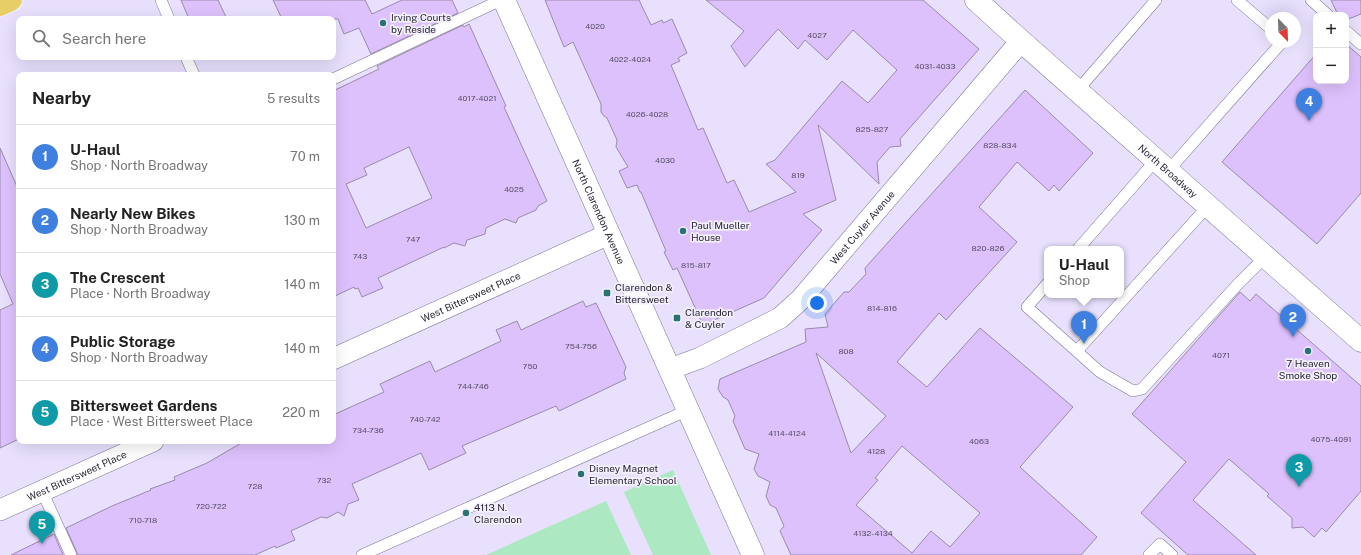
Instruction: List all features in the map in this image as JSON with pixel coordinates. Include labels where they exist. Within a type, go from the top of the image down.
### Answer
[{"type":"main road","points":[[0,5],[11,0]]},
{"type":"street","name":"North Clarendon Avenue","points":[[503,0],[753,555]]},
{"type":"street","name":"North Broadway","points":[[976,0],[1361,341]]},
{"type":"street","name":"West Cuyler Avenue","points":[[670,369],[700,358],[780,318],[801,299],[1021,41]]},
{"type":"street","name":"West Bittersweet Place","points":[[336,358],[609,234]]},
{"type":"street","name":"West Bittersweet Place","points":[[0,510],[146,444]]},
{"type":"lane","points":[[161,0],[168,16]]},
{"type":"lane","points":[[336,78],[503,0]]},
{"type":"lane","points":[[1077,90],[1156,0]]},
{"type":"lane","points":[[1237,0],[1265,25]]},
{"type":"lane","points":[[1311,0],[1325,12]]},
{"type":"lane","points":[[1349,34],[1361,44]]},
{"type":"lane","points":[[1081,246],[1162,166],[1276,48]]},
{"type":"lane","points":[[187,60],[193,72]]},
{"type":"lane","points":[[1077,351],[1208,206]]},
{"type":"lane","points":[[1044,287],[1027,307],[1100,372],[1133,391],[1142,389],[1238,284],[1265,257]]},
{"type":"lane","points":[[362,555],[688,410]]},
{"type":"lane","points":[[42,491],[71,555]]},
{"type":"lane","points":[[1149,555],[1160,544],[1172,555]]},
{"type":"green space","points":[[673,470],[711,555],[653,555],[624,492]]},
{"type":"green space","points":[[606,501],[631,555],[486,555]]},
{"type":"building","points":[[181,0],[218,0],[226,16],[188,16]]},
{"type":"building","name":"Irving Courts by Reside","points":[[273,0],[365,0],[372,14],[402,0],[452,0],[458,13],[371,54],[359,28],[344,34],[338,19],[336,19],[336,16],[281,16]]},
{"type":"building","points":[[545,0],[639,0],[651,25],[662,20],[663,23],[672,19],[687,53],[678,58],[680,61],[671,65],[698,130],[703,128],[727,183],[734,180],[749,212],[796,192],[766,164],[775,160],[842,81],[868,103],[897,70],[853,30],[827,60],[805,40],[798,49],[778,29],[745,67],[731,46],[744,31],[706,0],[923,0],[979,49],[900,139],[901,146],[890,147],[877,162],[879,184],[818,125],[836,200],[803,214],[822,230],[764,298],[703,325],[677,268],[673,270],[664,252],[666,251],[641,192],[637,185],[627,188],[619,171],[628,167],[616,147],[617,140],[607,118],[601,112],[601,104],[573,42],[564,47]]},
{"type":"building","points":[[1331,0],[1361,0],[1361,14],[1349,19],[1349,12],[1337,12]]},
{"type":"building","points":[[469,24],[506,106],[504,107],[547,201],[538,206],[536,210],[518,218],[516,223],[505,219],[486,228],[485,234],[467,240],[465,246],[454,243],[378,278],[383,288],[362,297],[358,288],[355,289],[354,287],[336,296],[336,90],[379,69],[377,66],[463,25],[464,27]],"holes":[[[409,147],[432,198],[366,228],[346,184],[367,175],[364,168]]]},
{"type":"building","points":[[1349,47],[1361,57],[1361,193],[1317,244],[1222,162],[1313,57],[1313,84],[1349,84]]},
{"type":"building","points":[[1025,90],[1093,153],[1059,191],[1054,185],[1049,191],[1017,162],[979,207],[1017,242],[946,320],[939,313],[897,362],[927,387],[980,328],[1073,407],[1020,467],[1097,537],[1081,555],[791,555],[780,531],[784,526],[776,508],[770,505],[766,496],[770,482],[758,476],[754,469],[759,454],[745,449],[733,421],[735,416],[728,400],[723,397],[718,389],[720,379],[806,342],[805,329],[828,327],[825,314],[844,292],[849,292],[866,274],[865,268]],"holes":[[[816,353],[886,416],[851,453]],[[902,446],[980,513],[950,547],[931,531],[912,553],[856,505],[878,480],[875,478]]]},
{"type":"building","points":[[0,148],[16,184],[16,440],[0,448],[0,310],[13,304],[0,274]]},
{"type":"building","points":[[1240,292],[1250,301],[1256,294],[1361,386],[1361,491],[1326,532],[1322,528],[1314,537],[1303,527],[1292,528],[1292,518],[1267,496],[1269,494],[1229,459],[1193,500],[1256,555],[1188,555],[1141,513],[1186,462],[1132,414]]},
{"type":"building","points":[[583,301],[586,307],[596,303],[626,367],[624,373],[626,379],[559,411],[556,406],[462,446],[466,453],[429,470],[421,453],[352,484],[359,500],[348,504],[344,516],[338,512],[327,518],[321,517],[291,531],[295,540],[276,548],[275,546],[255,555],[78,555],[66,528],[112,506],[151,490],[150,489],[175,480],[174,477],[207,463],[240,444],[336,444],[336,414],[384,392],[380,384],[430,361],[435,372],[501,341],[496,330],[517,321],[521,330]]},
{"type":"building","points":[[54,534],[63,555],[11,555]]},
{"type":"place","name":"Irving Courts by Reside","points":[[383,23]]},
{"type":"place","name":"Public Storage","points":[[1309,121]]},
{"type":"place","name":"Paul Mueller House","points":[[683,231]]},
{"type":"place","name":"Clarendon & Bittersweet","points":[[607,293]]},
{"type":"place","name":"Clarendon & Cuyler","points":[[677,318]]},
{"type":"place","name":"Nearly New Bikes","points":[[1293,337]]},
{"type":"place","name":"U-Haul","points":[[1084,344]]},
{"type":"place","name":"7 Heaven Smoke Shop","points":[[1308,351]]},
{"type":"place","name":"Disney Magnet Elementary School","points":[[581,474]]},
{"type":"place","name":"The Crescent","points":[[1299,487]]},
{"type":"place","name":"4113 N. Clarendon","points":[[466,513]]},
{"type":"place","name":"Bittersweet Gardens","points":[[42,544]]}]
